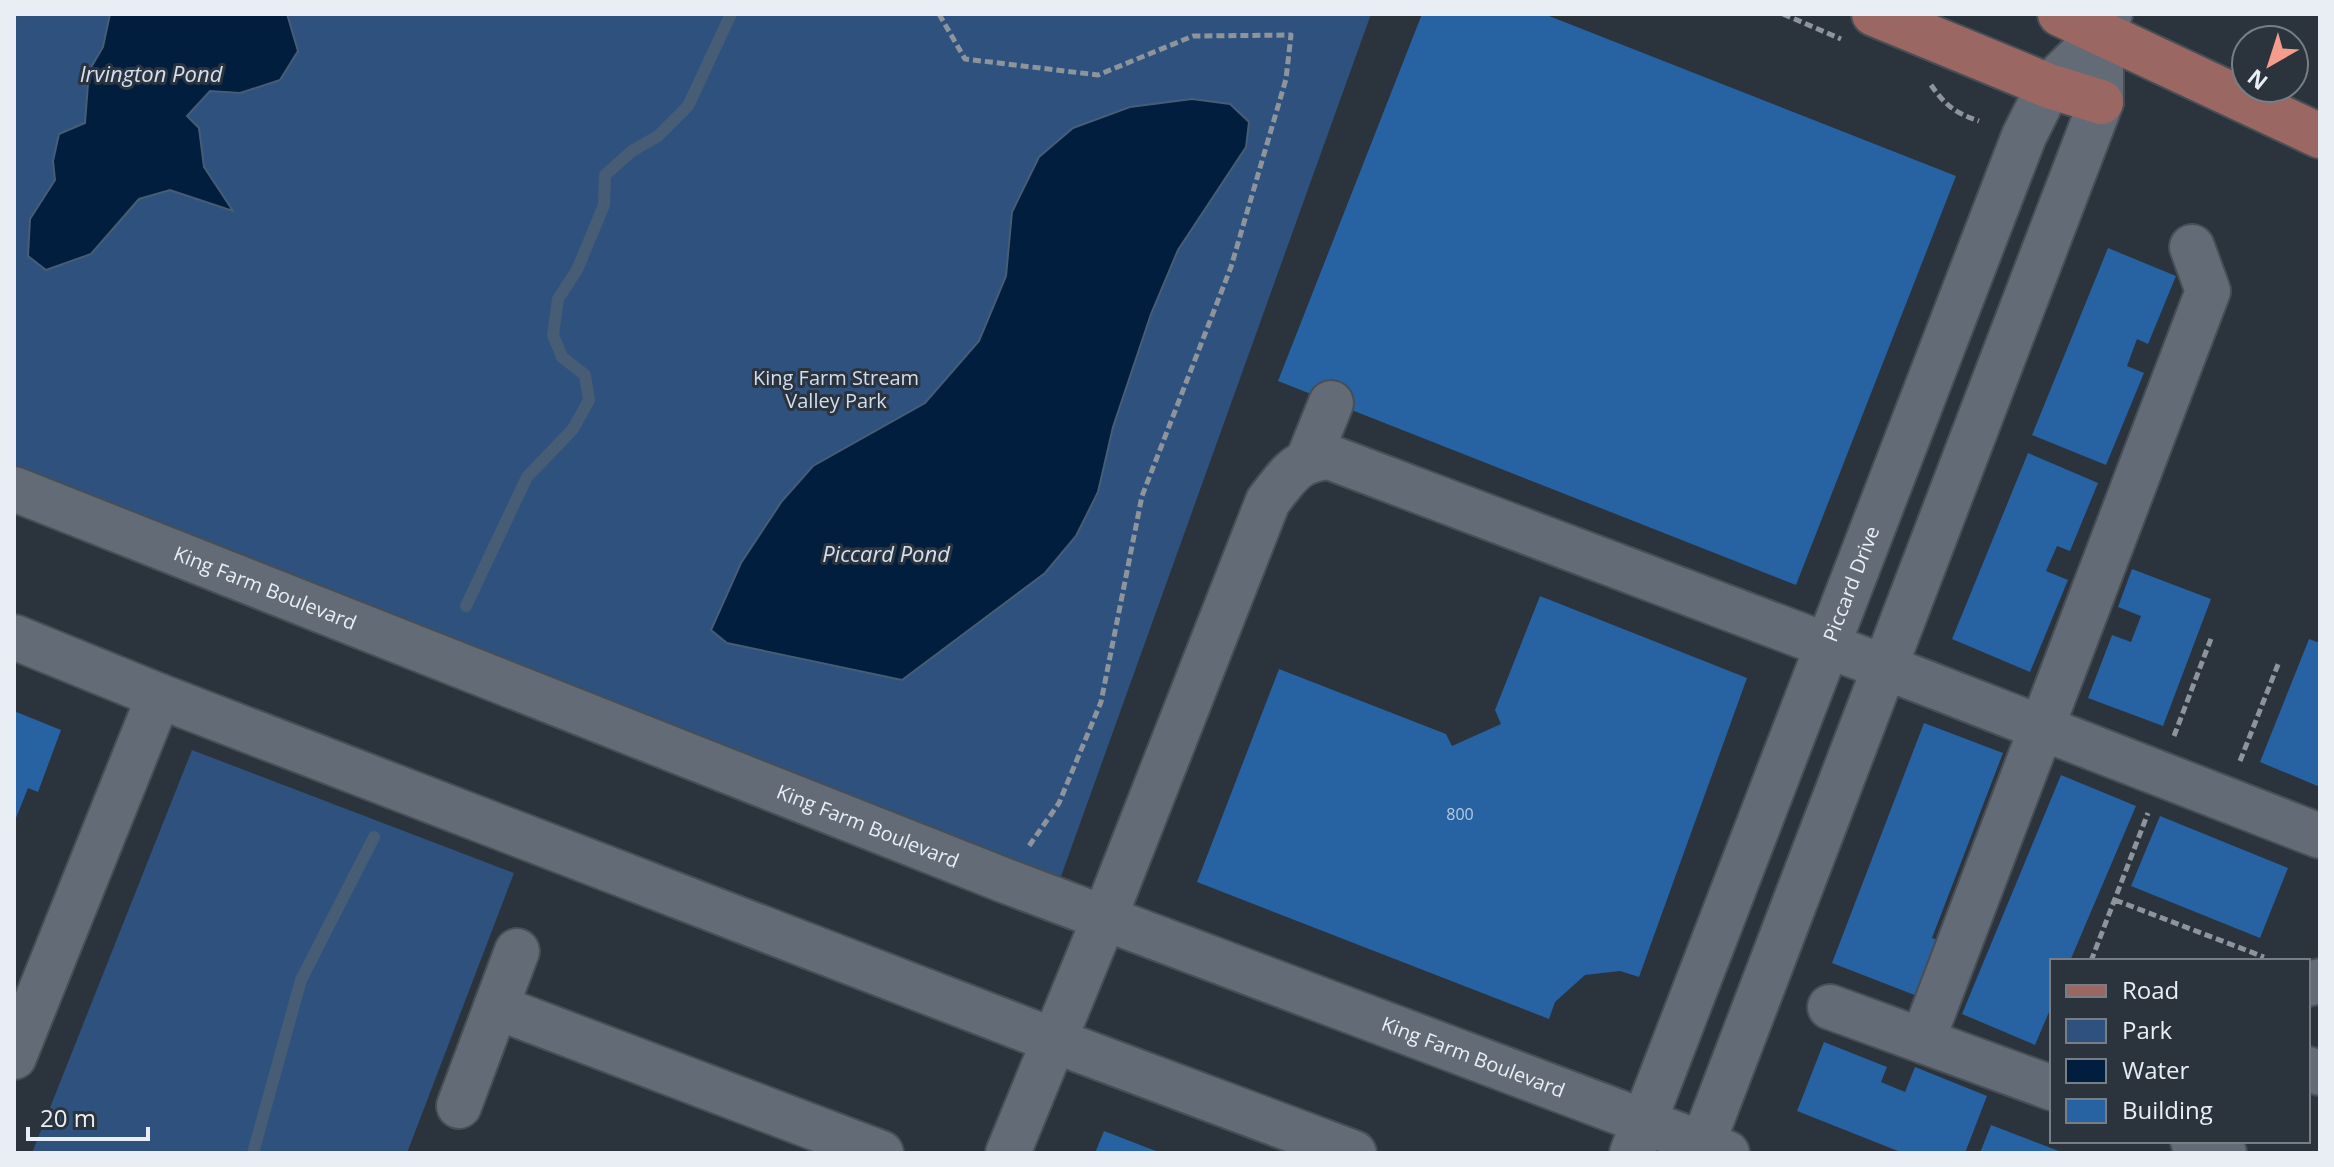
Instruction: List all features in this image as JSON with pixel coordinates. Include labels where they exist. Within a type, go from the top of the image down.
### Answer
[{"type":"main road","points":[[1874,14],[2049,86],[2101,102]]},
{"type":"main road","points":[[2060,14],[2105,24],[2320,136]]},
{"type":"street","name":"Piccard Drive","points":[[1639,1137],[2024,136],[2049,86],[2105,24]]},
{"type":"street","points":[[1710,1149],[1885,668],[2101,102],[2105,24]]},
{"type":"street","points":[[1923,1039],[2208,291],[2192,247]]},
{"type":"street","points":[[1308,460],[1331,403]]},
{"type":"street","points":[[1008,1153],[1104,919],[1268,501],[1291,471],[1308,460],[1329,457],[2041,728],[2167,761],[2320,836]]},
{"type":"street","name":"King Farm Boulevard","points":[[14,489],[1104,919],[1639,1137],[1710,1149]]},
{"type":"street","points":[[14,637],[159,696],[1354,1153]]},
{"type":"street","points":[[14,1057],[159,696]]},
{"type":"street","points":[[459,1106],[517,951]]},
{"type":"street","points":[[496,1007],[881,1153]]},
{"type":"street","points":[[1830,1007],[2050,1087]]},
{"type":"street","points":[[2198,1143],[2224,1153]]},
{"type":"path","points":[[939,14],[965,59],[1098,75],[1193,36],[1291,35],[1286,79],[1231,267],[1142,496],[1101,702],[1059,803],[1006,881]]},
{"type":"path","points":[[2092,959],[2212,636]]},
{"type":"path","points":[[2236,771],[2279,662]]},
{"type":"path","points":[[2115,900],[2264,957]]},
{"type":"green space","name":"King Farm Stream Valley Park","points":[[14,14],[1371,14],[1059,882],[14,465]]},
{"type":"green space","points":[[192,750],[514,873],[407,1153],[32,1153]]},
{"type":"water","name":"Irvington Pond","points":[[110,14],[287,14],[298,51],[280,80],[240,93],[210,91],[187,116],[199,128],[204,167],[233,211],[170,190],[139,199],[91,254],[46,270],[28,256],[30,219],[55,180],[53,161],[59,134],[85,123],[89,71],[103,47]]},
{"type":"water","name":"Piccard Pond","points":[[1192,99],[1230,104],[1249,122],[1246,147],[1178,250],[1151,314],[1113,427],[1098,492],[1076,536],[1045,573],[902,680],[727,643],[711,630],[741,563],[782,501],[813,466],[925,403],[979,341],[1006,276],[1012,212],[1039,157],[1073,128],[1130,107]]},
{"type":"building","points":[[1422,14],[1544,14],[1956,176],[1796,585],[1278,381]]},
{"type":"building","points":[[2108,248],[2176,276],[2148,344],[2137,339],[2127,366],[2144,373],[2106,465],[2032,435]]},
{"type":"building","points":[[2028,453],[2098,483],[2070,551],[2057,546],[2046,571],[2068,580],[2030,672],[1952,639]]},
{"type":"building","points":[[2132,569],[2211,599],[2163,726],[2088,698],[2112,635],[2131,642],[2141,616],[2118,607]]},
{"type":"building","points":[[1540,596],[1747,678],[1639,977],[1620,971],[1585,975],[1555,1002],[1549,1019],[1197,882],[1279,669],[1446,734],[1452,746],[1501,724],[1495,710]]},
{"type":"building","points":[[2309,639],[2320,643],[2320,787],[2260,762]]},
{"type":"building","points":[[14,711],[61,730],[38,792],[28,788],[14,823]]},
{"type":"building","points":[[1924,723],[2003,753],[1932,938],[1938,940],[1917,996],[1832,963]]},
{"type":"building","points":[[2061,775],[2136,806],[2071,959],[2050,959],[2050,1010],[2035,1045],[1962,1014]]},
{"type":"building","points":[[2160,816],[2288,868],[2260,938],[2131,886]]},
{"type":"building","points":[[1824,1042],[1887,1067],[1881,1082],[1905,1092],[1915,1067],[1987,1096],[1965,1153],[1903,1153],[1797,1111]]},
{"type":"building","points":[[1991,1125],[2064,1153],[1980,1153]]},
{"type":"building","points":[[1104,1131],[1161,1153],[1095,1153]]},
{"type":"waterway","points":[[466,606],[527,477],[573,429],[589,400],[585,375],[562,357],[553,335],[558,299],[577,270],[604,205],[605,175],[632,151],[658,136],[688,106],[731,14]]},
{"type":"waterway","points":[[253,1153],[301,980],[374,837]]}]
